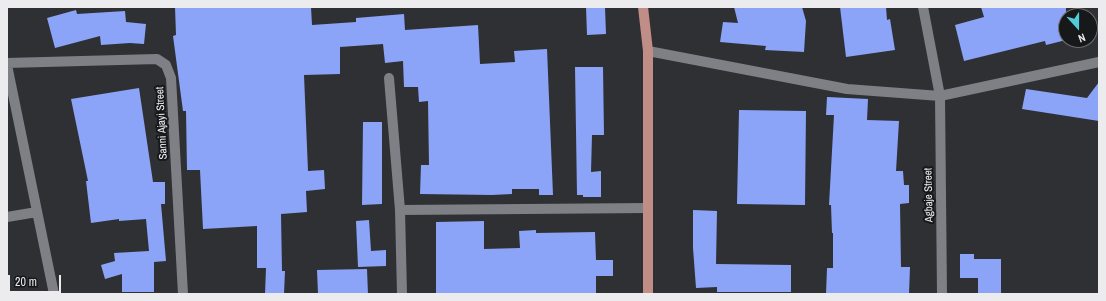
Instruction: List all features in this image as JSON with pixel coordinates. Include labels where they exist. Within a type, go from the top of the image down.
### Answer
[{"type":"main road","points":[[643,7],[648,51],[648,294]]},
{"type":"street","name":"Agbaje Street","points":[[923,7],[940,96],[942,294]]},
{"type":"street","points":[[648,51],[847,89],[940,96],[1099,62]]},
{"type":"street","name":"Sanni Ajayi Street","points":[[7,64],[157,59],[166,65],[171,78],[183,294]]},
{"type":"street","points":[[7,64],[54,294]]},
{"type":"street","points":[[389,78],[400,210],[402,294]]},
{"type":"street","points":[[400,210],[648,208]]},
{"type":"street","points":[[7,217],[37,212]]},
{"type":"building","points":[[175,7],[311,7],[312,25],[356,22],[356,18],[404,14],[405,30],[478,25],[480,64],[515,62],[514,51],[547,49],[553,195],[539,195],[539,189],[512,189],[512,194],[492,195],[420,194],[421,165],[429,165],[428,101],[419,102],[418,87],[404,87],[403,61],[385,63],[383,44],[340,47],[340,74],[304,75],[308,171],[324,170],[325,189],[306,191],[307,212],[281,214],[282,271],[285,271],[284,294],[265,294],[266,268],[257,268],[257,226],[203,229],[200,170],[187,170],[186,111],[183,111],[173,36],[176,35]]},
{"type":"building","points":[[586,7],[605,7],[606,34],[587,35]]},
{"type":"building","points":[[734,7],[802,7],[806,21],[804,52],[765,50],[766,46],[720,42],[723,22],[738,23]]},
{"type":"building","points":[[840,7],[886,7],[887,20],[890,19],[895,50],[846,57]]},
{"type":"building","points":[[981,7],[1066,7],[1058,8],[1058,42],[1046,45],[1045,41],[964,61],[955,25],[984,17]]},
{"type":"building","points":[[76,10],[77,14],[125,11],[126,22],[146,24],[144,44],[130,43],[101,45],[100,36],[55,48],[47,18]]},
{"type":"building","points":[[575,67],[603,67],[604,135],[592,135],[591,172],[601,171],[601,197],[583,197],[583,195],[577,195]]},
{"type":"building","points":[[1099,82],[1099,121],[1022,109],[1026,89],[1087,98]]},
{"type":"building","points":[[139,88],[153,182],[165,182],[165,204],[161,204],[166,261],[154,262],[154,292],[122,292],[122,274],[105,279],[101,265],[115,261],[114,253],[149,251],[146,219],[119,221],[119,219],[91,223],[86,181],[88,181],[71,99]]},
{"type":"building","points":[[827,97],[868,99],[867,120],[899,121],[896,171],[903,171],[904,185],[909,185],[909,203],[900,204],[901,267],[910,267],[909,294],[826,294],[827,268],[833,268],[833,233],[831,205],[829,205],[834,115],[826,115]]},
{"type":"building","points":[[739,110],[806,111],[805,205],[737,204]]},
{"type":"building","points":[[363,122],[382,122],[382,204],[362,205]]},
{"type":"building","points":[[693,210],[717,211],[716,264],[791,265],[791,292],[717,292],[717,287],[696,288],[693,248]]},
{"type":"building","points":[[369,220],[371,251],[386,250],[386,266],[358,267],[356,221]]},
{"type":"building","points":[[484,221],[484,249],[520,248],[519,231],[536,230],[536,233],[595,232],[596,260],[613,260],[613,276],[596,276],[596,294],[436,294],[436,222]]},
{"type":"building","points":[[960,254],[974,254],[974,259],[1001,259],[1001,294],[978,294],[978,278],[960,278]]},
{"type":"building","points":[[367,269],[368,294],[318,294],[317,270]]}]
